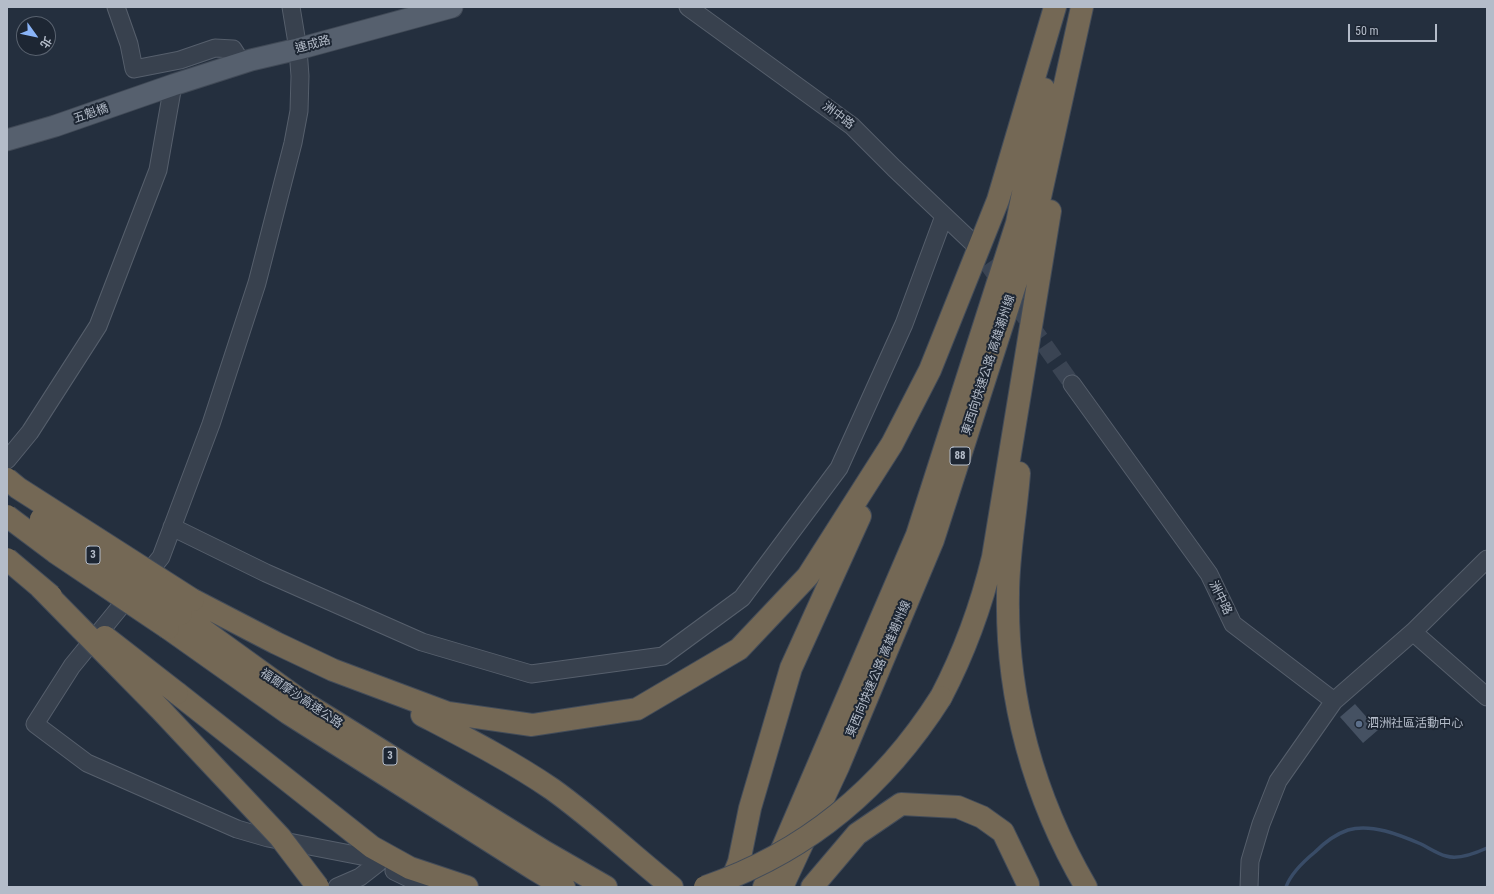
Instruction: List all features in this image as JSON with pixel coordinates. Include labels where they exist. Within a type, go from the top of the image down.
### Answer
[{"type":"highway","points":[[729,887],[739,862],[750,808],[791,668],[892,444],[930,370],[998,200],[1055,7]]},
{"type":"highway","name":"東西向快速公路 高雄潮州線","points":[[764,887],[783,847],[917,535],[1017,223],[1060,7]]},
{"type":"highway","points":[[705,887],[743,872],[791,847],[835,817],[875,781],[893,762],[926,720],[941,698],[962,654],[975,620],[986,583],[997,532],[1083,7]]},
{"type":"highway","name":"東西向快速公路 高雄潮州線","points":[[782,887],[838,767],[933,540],[1033,229],[1083,7]]},
{"type":"highway","points":[[1025,358],[1017,503],[1009,563],[1008,624],[1010,654],[1019,714],[1034,773],[1057,830],[1086,887]]},
{"type":"highway","points":[[333,670],[448,713],[532,725],[638,709],[739,649],[808,576],[892,444]]},
{"type":"highway","points":[[7,479],[181,614],[276,643],[436,722],[508,761],[552,789],[594,821],[671,886]]},
{"type":"highway","name":"福爾摩沙高速公路","points":[[7,494],[66,537],[181,614],[300,700],[546,852],[606,887]]},
{"type":"highway","name":"福爾摩沙高速公路","points":[[7,516],[55,552],[181,614],[288,713],[564,887]]},
{"type":"highway","points":[[7,559],[40,587],[372,847],[410,868],[467,887]]},
{"type":"highway","points":[[40,587],[160,709],[280,837],[318,887]]},
{"type":"highway","points":[[812,887],[857,834],[901,804],[958,806],[982,817],[1003,832],[1028,884],[1028,887]]},
{"type":"main road","name":"連成路","points":[[173,85],[242,63],[452,7]]},
{"type":"main road","name":"五魁橋","points":[[7,140],[55,126],[173,85]]},
{"type":"street","points":[[116,7],[129,44],[134,69],[180,60],[215,48],[233,49],[242,63]]},
{"type":"street","points":[[291,7],[298,49],[300,76],[299,111],[293,143],[257,283],[211,424],[162,557],[72,666],[35,724],[86,763],[237,830],[268,838],[366,857],[427,887]]},
{"type":"street","name":"洲中路","points":[[688,7],[852,126],[973,243]]},
{"type":"street","points":[[7,460],[30,432],[98,326],[158,170],[173,85]]},
{"type":"street","points":[[172,527],[266,573],[422,642],[531,674],[663,656],[742,598],[839,468],[904,324],[944,216]]},
{"type":"street","name":"洲中路","points":[[1072,384],[1209,574],[1233,624],[1334,701]]},
{"type":"street","points":[[1249,887],[1250,861],[1260,824],[1278,781],[1334,701],[1413,632],[1487,559]]},
{"type":"street","points":[[1413,632],[1487,697]]},
{"type":"street","points":[[337,887],[360,877],[378,863]]},
{"type":"building","name":"泗洲社區活動中心","points":[[1355,704],[1378,730],[1363,743],[1340,717]]},
{"type":"waterway","points":[[1286,887],[1298,868],[1322,845],[1339,834],[1357,828],[1376,829],[1395,834],[1421,844],[1440,854],[1451,857],[1467,855],[1487,848]]},
{"type":"tunnel","points":[[973,243],[1072,384]]},
{"type":"place","name":"泗洲社區活動中心","points":[[1359,724]]}]
